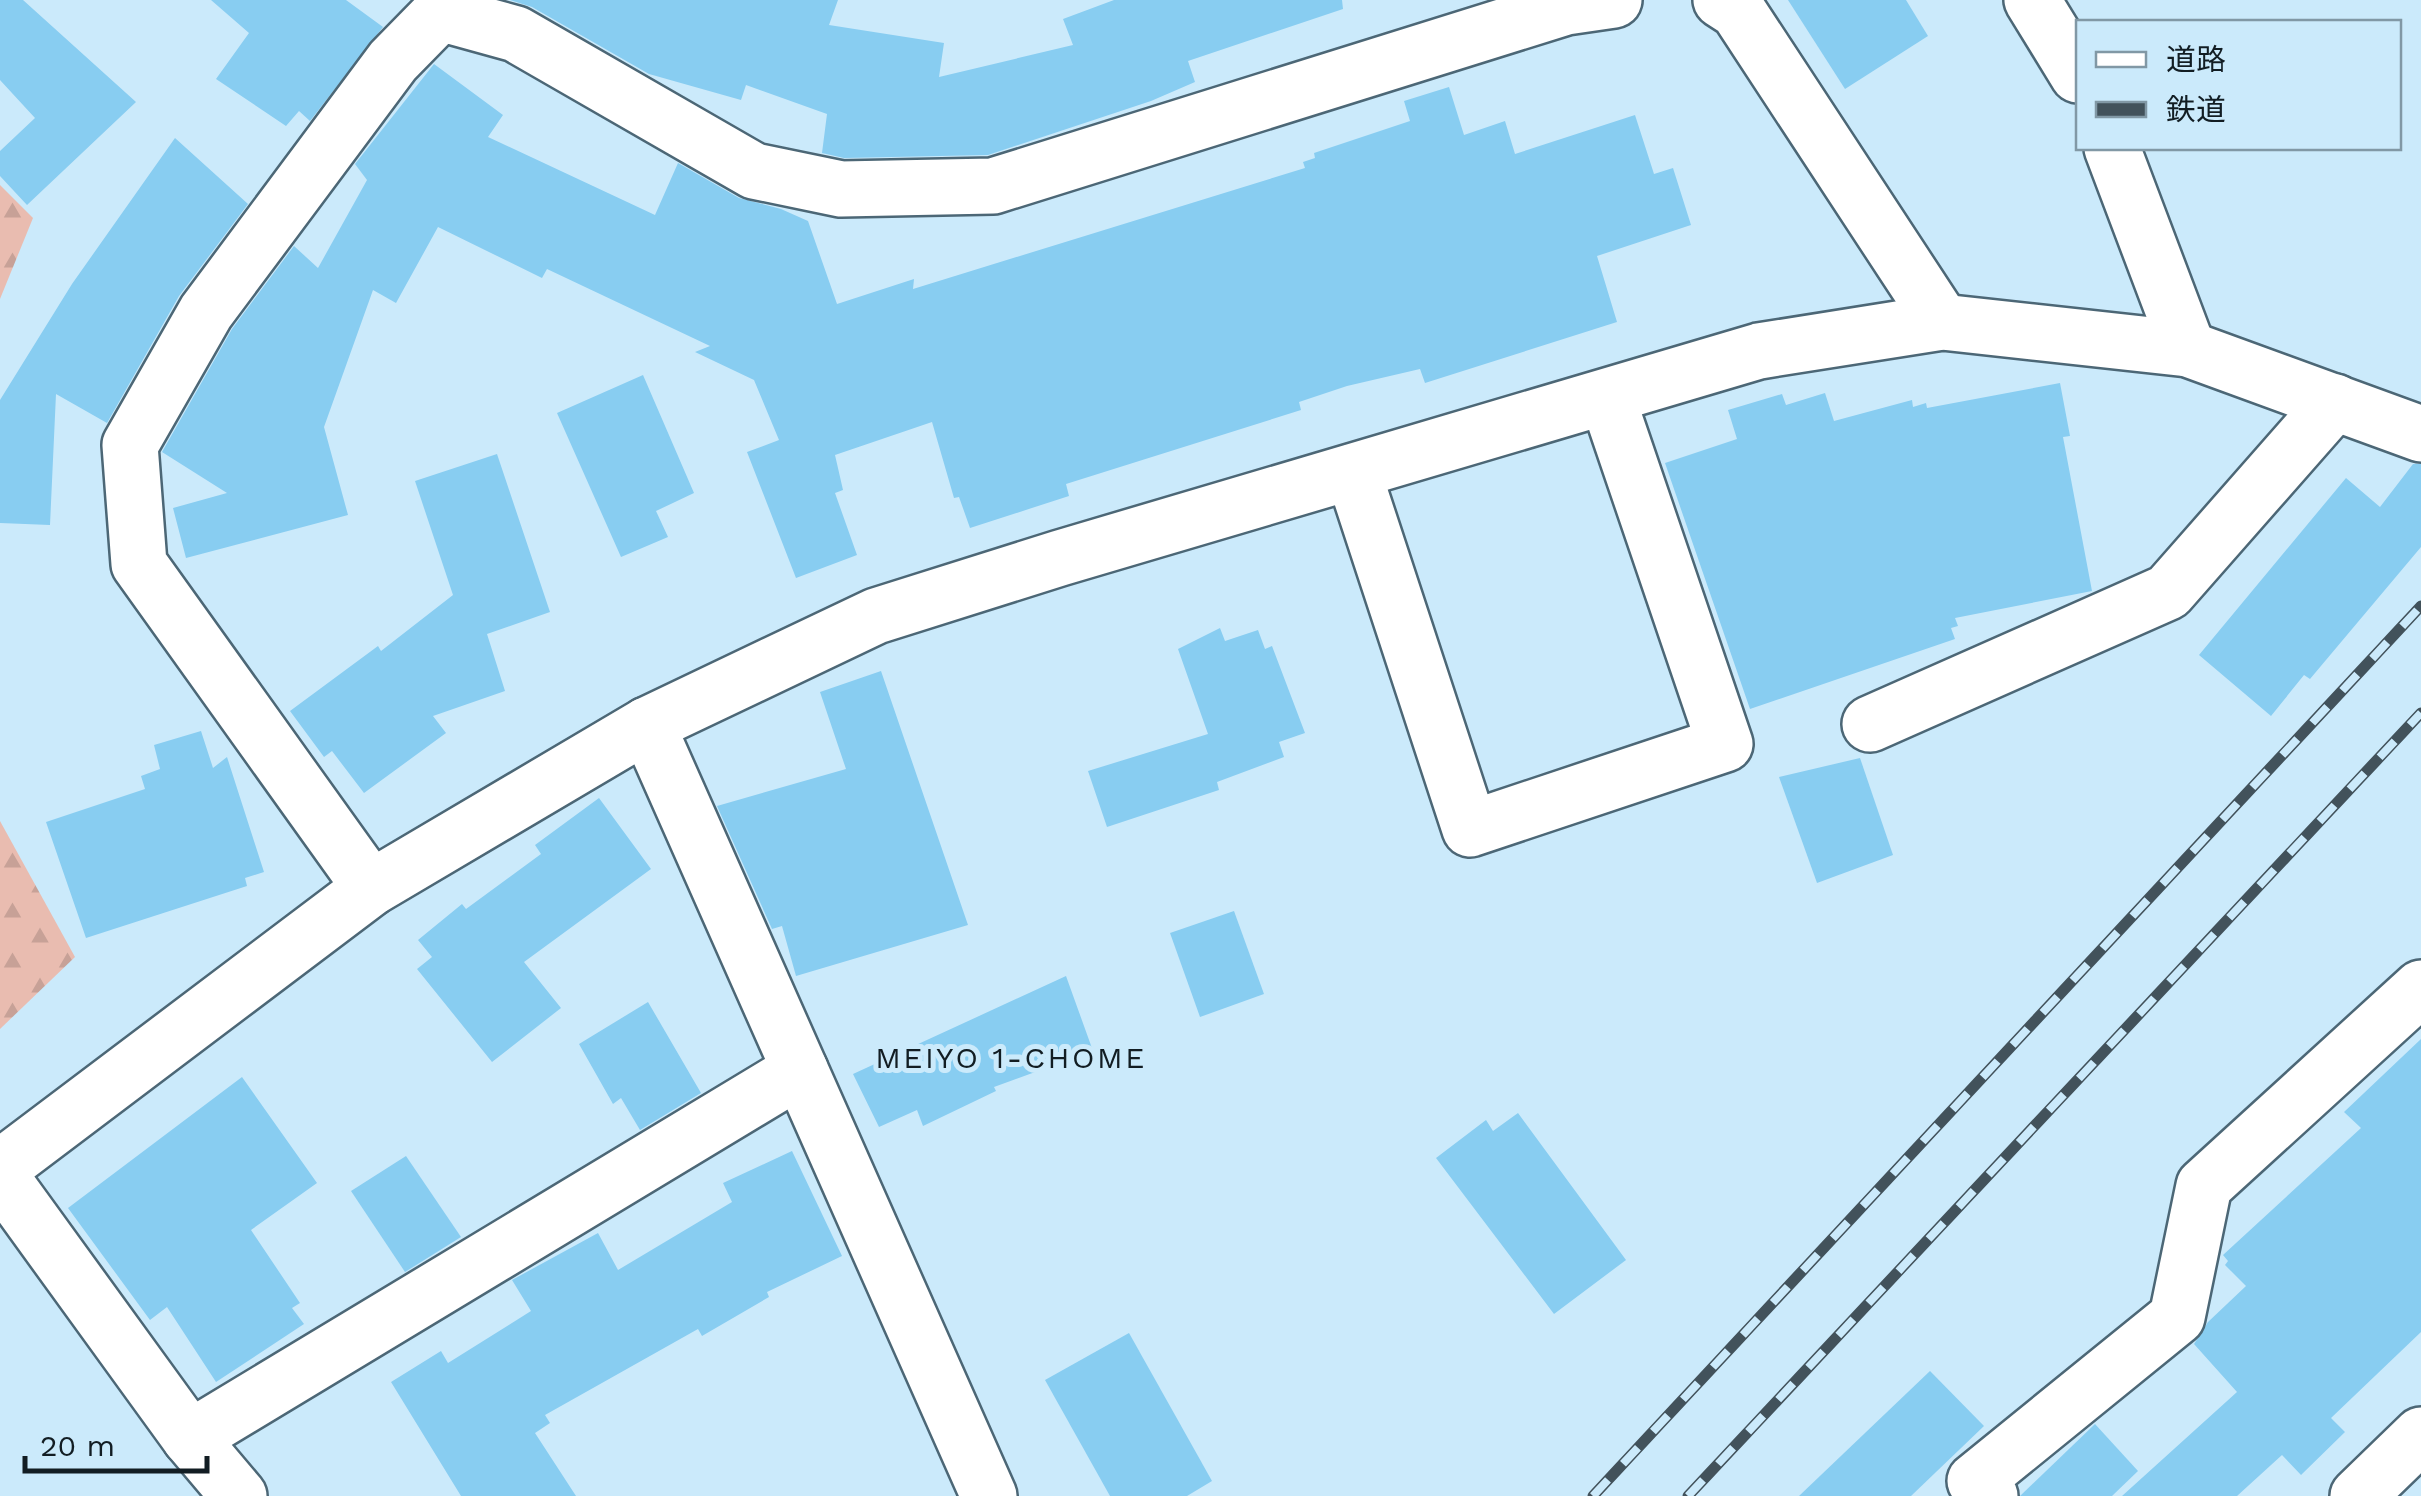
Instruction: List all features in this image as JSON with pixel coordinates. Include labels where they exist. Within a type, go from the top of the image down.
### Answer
[{"type":"street","points":[[371,888],[139,564],[130,445],[206,312],[393,61],[440,13],[516,34],[754,171],[841,188],[992,186],[1566,6],[1614,0]]},
{"type":"street","points":[[1722,0],[1738,11],[1942,322]]},
{"type":"street","points":[[2032,0],[2076,72]]},
{"type":"street","points":[[2113,150],[2188,349]]},
{"type":"street","points":[[0,1168],[371,888],[647,725],[876,616],[1759,351],[1942,322],[2188,349],[2421,434]]},
{"type":"street","points":[[1353,472],[1470,829],[1725,744],[1607,397]]},
{"type":"street","points":[[1870,724],[2168,592],[2335,402]]},
{"type":"street","points":[[647,725],[989,1496]]},
{"type":"street","points":[[1990,1496],[1975,1481],[2177,1317],[2204,1186],[2421,988]]},
{"type":"street","points":[[190,1438],[800,1070]]},
{"type":"street","points":[[0,1176],[190,1438],[239,1496]]},
{"type":"street","points":[[2358,1496],[2421,1435]]},
{"type":"green space","points":[[0,185],[33,218],[0,299]]},
{"type":"green space","points":[[0,821],[75,957],[0,1029]]},
{"type":"building","points":[[0,0],[23,0],[136,102],[27,205],[0,176],[0,151],[35,118],[0,80]]},
{"type":"building","points":[[211,0],[346,0],[383,27],[310,121],[299,111],[286,126],[216,79],[249,33]]},
{"type":"building","points":[[510,0],[838,0],[829,25],[944,43],[939,77],[1073,45],[1063,19],[1114,0],[1342,0],[1343,9],[1188,61],[1195,82],[1151,101],[988,155],[844,158],[822,153],[827,114],[746,85],[741,100],[649,74],[532,7]]},
{"type":"building","points":[[1788,0],[1906,0],[1928,36],[1845,89]]},
{"type":"building","points":[[434,64],[503,115],[488,137],[655,215],[678,163],[739,198],[808,221],[837,304],[914,279],[913,289],[1305,168],[1303,162],[1315,158],[1314,153],[1410,121],[1404,101],[1449,87],[1464,135],[1505,121],[1515,154],[1635,115],[1654,174],[1673,168],[1691,225],[1597,256],[1617,322],[1425,383],[1420,369],[1347,386],[1299,402],[1301,410],[1066,484],[1069,496],[970,528],[959,497],[954,498],[932,422],[835,455],[843,490],[835,493],[857,555],[796,578],[747,452],[779,440],[754,380],[695,352],[710,346],[547,269],[542,278],[438,227],[396,303],[373,290],[324,427],[348,515],[186,558],[173,508],[227,493],[162,452],[232,329],[294,246],[318,268],[367,180],[355,164]]},
{"type":"building","points":[[175,138],[248,204],[179,296],[107,423],[56,394],[50,525],[0,523],[0,400],[72,284]]},
{"type":"building","points":[[643,375],[694,493],[656,511],[668,537],[621,557],[557,413]]},
{"type":"building","points":[[2060,383],[2070,436],[2063,437],[2092,591],[1955,618],[1958,626],[1951,628],[1955,639],[1750,709],[1665,463],[1737,439],[1728,410],[1782,394],[1786,405],[1825,393],[1834,421],[1912,400],[1913,407],[1926,403],[1927,408]]},
{"type":"building","points":[[497,454],[550,612],[487,634],[505,691],[433,716],[446,733],[364,793],[332,751],[324,757],[290,711],[378,646],[381,651],[453,595],[415,481]]},
{"type":"building","points":[[2413,464],[2421,464],[2421,547],[2310,679],[2304,675],[2271,716],[2199,655],[2346,478],[2380,507]]},
{"type":"building","points":[[1220,628],[1225,641],[1258,630],[1265,649],[1272,646],[1305,733],[1279,742],[1284,757],[1217,782],[1219,790],[1107,827],[1088,771],[1208,734],[1178,649]]},
{"type":"building","points":[[881,671],[968,925],[796,976],[782,926],[772,929],[717,806],[846,769],[820,692]]},
{"type":"building","points":[[201,731],[213,768],[227,757],[264,872],[245,878],[247,886],[86,938],[46,822],[145,789],[141,776],[160,769],[154,745]]},
{"type":"building","points":[[1860,758],[1893,855],[1817,883],[1779,777]]},
{"type":"building","points":[[599,798],[651,869],[524,962],[561,1008],[492,1062],[417,969],[432,957],[418,940],[462,904],[466,909],[541,854],[535,845]]},
{"type":"building","points":[[1234,911],[1264,994],[1200,1017],[1170,933]]},
{"type":"building","points":[[1066,976],[1093,1051],[994,1087],[996,1091],[923,1126],[917,1110],[879,1127],[853,1074]]},
{"type":"building","points":[[648,1002],[701,1093],[640,1130],[621,1098],[613,1104],[579,1044]]},
{"type":"building","points":[[2421,1039],[2421,1332],[2331,1418],[2345,1432],[2301,1475],[2282,1455],[2237,1496],[2122,1496],[2237,1392],[2194,1344],[2208,1322],[2246,1286],[2225,1265],[2228,1261],[2223,1255],[2361,1128],[2344,1112]]},
{"type":"building","points":[[242,1077],[317,1183],[251,1230],[300,1303],[292,1308],[304,1324],[216,1382],[167,1307],[150,1320],[68,1208]]},
{"type":"building","points":[[1518,1113],[1626,1260],[1554,1314],[1436,1158],[1486,1120],[1493,1131]]},
{"type":"building","points":[[792,1151],[842,1256],[767,1292],[769,1297],[702,1336],[698,1329],[545,1415],[550,1423],[535,1433],[576,1496],[461,1496],[391,1382],[441,1351],[448,1363],[531,1311],[512,1280],[598,1233],[618,1270],[732,1202],[723,1183]]},
{"type":"building","points":[[406,1156],[461,1237],[405,1272],[351,1191]]},
{"type":"building","points":[[1129,1333],[1212,1481],[1187,1496],[1110,1496],[1045,1380]]},
{"type":"building","points":[[1930,1371],[1984,1426],[1911,1496],[1799,1496]]},
{"type":"building","points":[[2095,1424],[2138,1471],[2112,1496],[2020,1496]]},
{"type":"railway","points":[[1593,1496],[2421,606]]},
{"type":"railway","points":[[1688,1496],[2421,713]]},
{"type":"district","name":"MEIYO 1-CHOME","points":[[1011,1057]]}]
